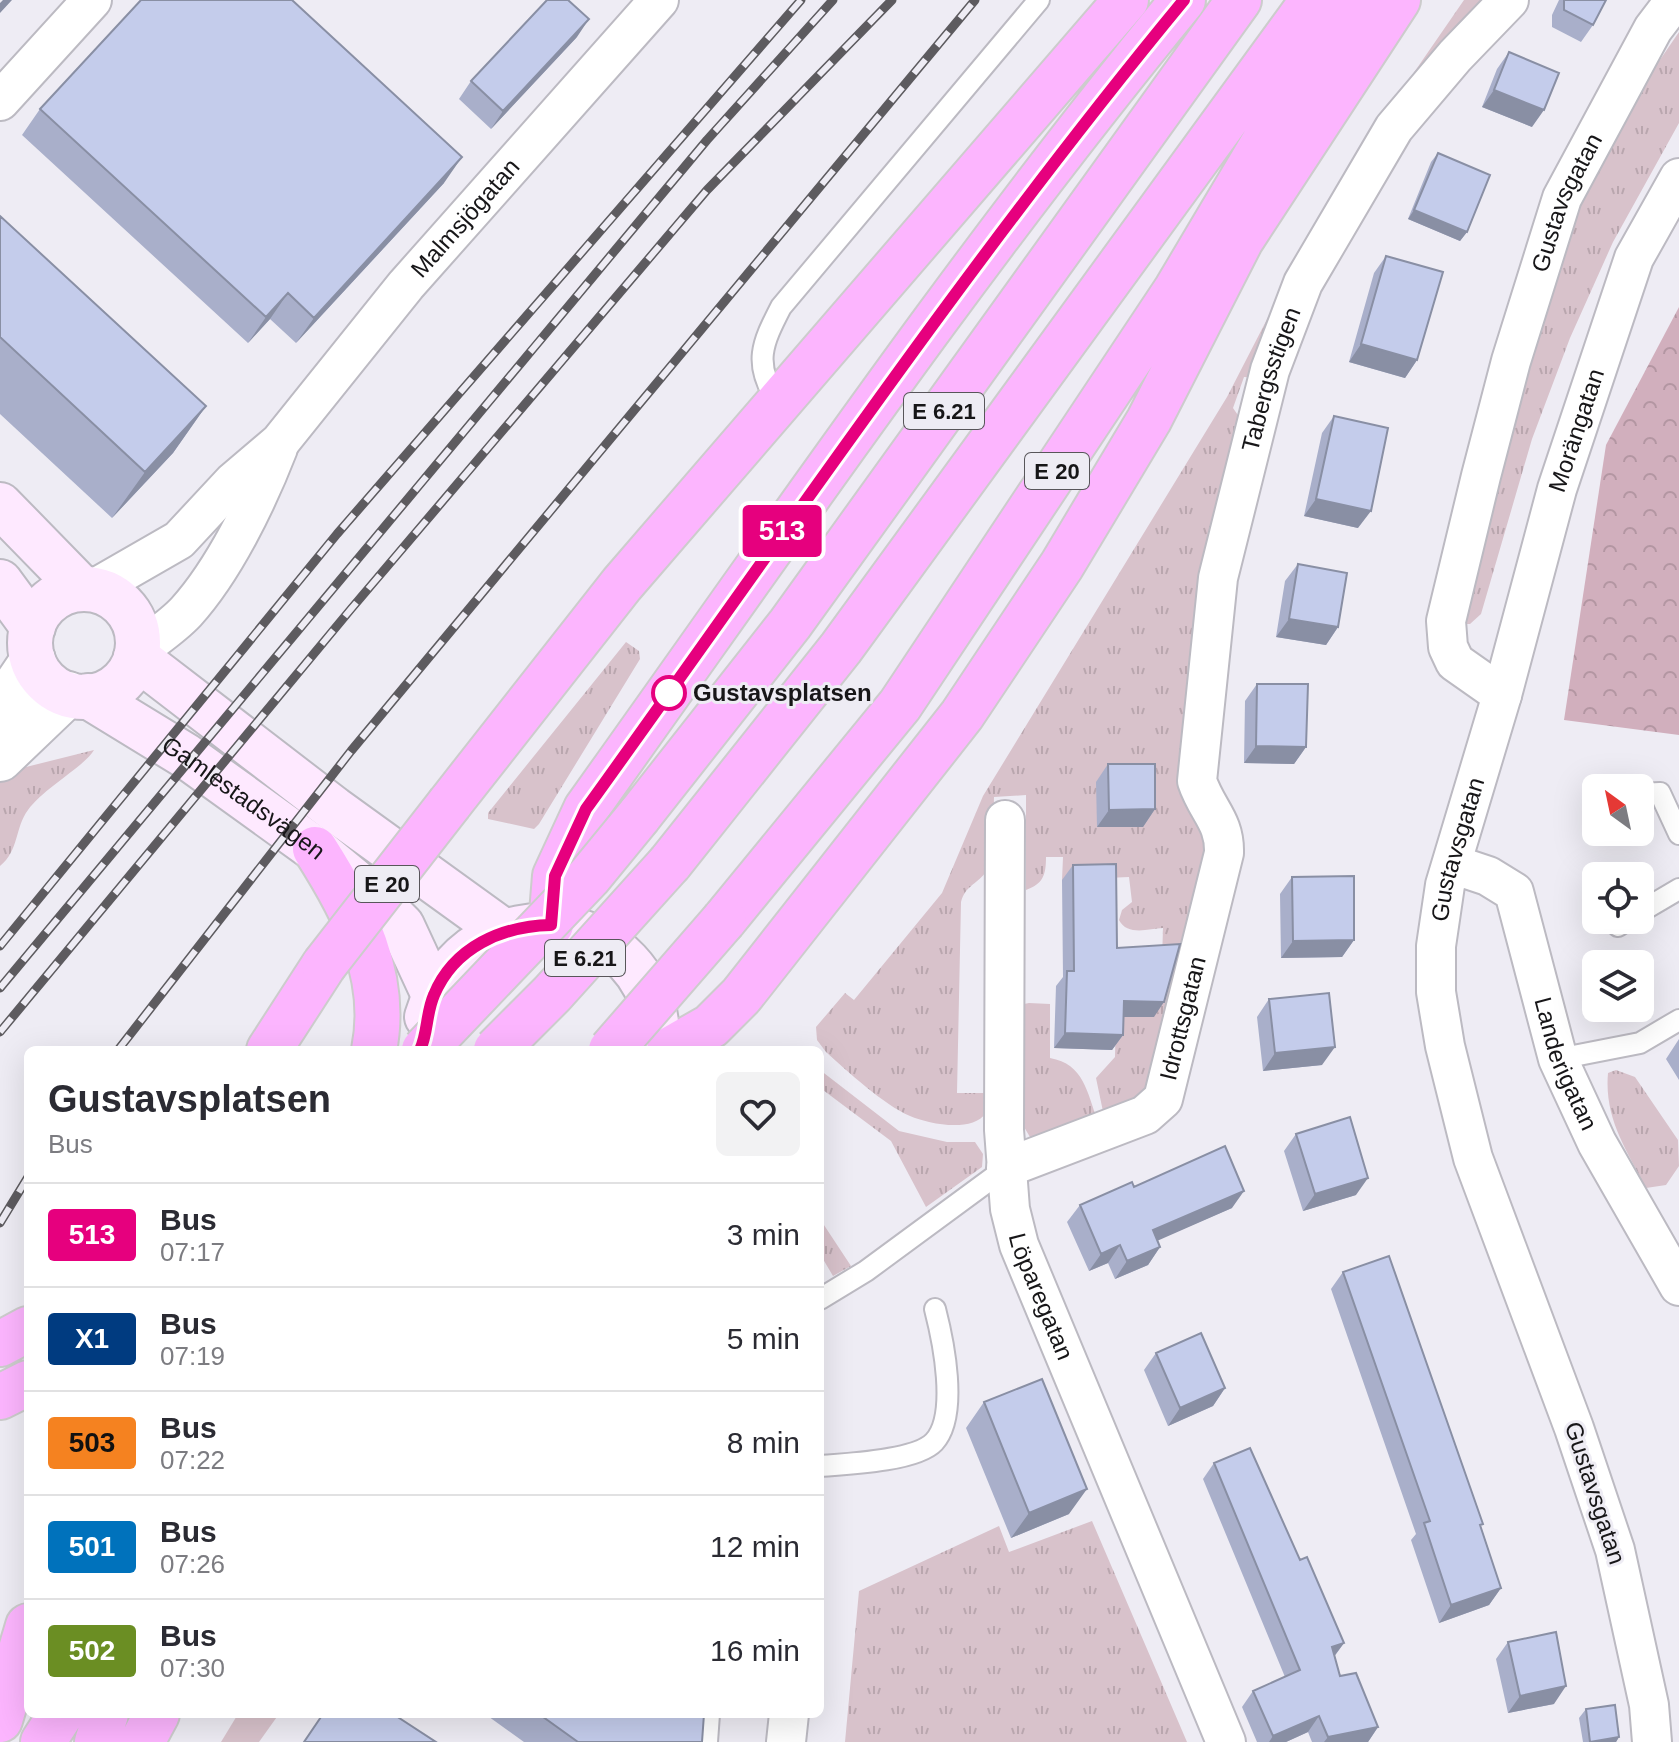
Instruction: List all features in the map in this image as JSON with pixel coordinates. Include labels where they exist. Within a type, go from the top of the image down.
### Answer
[{"type":"highway","name":"E 20","points":[[272,1046],[324,965],[622,584],[1126,0]]},
{"type":"highway","points":[[551,925],[555,876],[586,809],[884,389],[1086,121],[1183,0]]},
{"type":"highway","name":"E 6.21","points":[[425,1046],[589,877],[790,624],[1239,0]]},
{"type":"highway","name":"E 6.21","points":[[500,1046],[552,994],[670,863],[841,648],[1313,0]]},
{"type":"highway","name":"E 20","points":[[614,1046],[724,920],[900,705],[1176,290],[1280,115],[1359,0]]},
{"type":"highway","points":[[676,1046],[711,1026],[741,996],[962,715],[1062,565],[1149,420],[1241,240],[1398,0]]},
{"type":"highway","points":[[315,849],[343,893],[373,970],[379,997],[374,1046]]},
{"type":"highway","points":[[0,1344],[24,1331]]},
{"type":"highway","points":[[0,1397],[24,1385]]},
{"type":"highway","points":[[0,1720],[24,1639]]},
{"type":"highway","points":[[43,1742],[58,1718]]},
{"type":"highway","points":[[97,1742],[105,1718]]},
{"type":"highway","points":[[142,1742],[155,1718]]},
{"type":"main road","points":[[0,505],[87,589],[116,599],[136,627],[137,654],[119,684],[78,695]]},
{"type":"main road","name":"Gamlestadsvägen","points":[[0,582],[33,644],[46,681],[154,733],[315,849],[402,926],[434,995]]},
{"type":"main road","points":[[33,644],[51,601],[87,589]]},
{"type":"main road","name":"Gamlestadsvägen","points":[[137,654],[334,809],[503,931]]},
{"type":"main road","points":[[423,1046],[434,995],[463,956],[482,941],[503,931],[527,925],[551,925],[581,932],[603,942],[630,965],[650,998],[657,1027],[657,1046]]},
{"type":"street","points":[[0,101],[92,0]]},
{"type":"street","name":"Malmsjögatan","points":[[87,589],[179,540],[233,482],[280,442],[406,285],[659,0]]},
{"type":"street","name":"Tabergsstigen","points":[[1216,819],[1197,781],[1218,578],[1270,370],[1303,283],[1394,128],[1455,56],[1509,0]]},
{"type":"street","name":"Gustavsgatan","points":[[1652,1742],[1649,1705],[1615,1550],[1574,1428],[1473,1158],[1445,1046],[1436,992],[1436,946],[1439,909],[1502,695],[1455,662],[1448,647],[1446,621],[1481,476],[1511,361],[1562,198],[1653,29],[1675,0]]},
{"type":"street","name":"Morängatan","points":[[1502,695],[1557,489],[1634,258],[1679,178]]},
{"type":"street","name":"Malmsjögatan","points":[[137,654],[185,613],[209,580],[260,493],[280,442]]},
{"type":"street","points":[[0,709],[33,644]]},
{"type":"street","points":[[0,759],[78,695]]},
{"type":"street","name":"Idrottsgatan","points":[[1006,1168],[1145,1115],[1163,1099],[1224,853],[1225,831],[1216,819]]},
{"type":"street","name":"Löparegatan","points":[[1005,820],[1002,1075],[1010,1209],[1019,1245],[1226,1742]]},
{"type":"street","name":"Landerigatan","points":[[1452,864],[1488,876],[1514,892],[1558,1059],[1597,1143],[1679,1286]]},
{"type":"street","points":[[786,1742],[789,1718]]},
{"type":"lane","points":[[777,401],[761,369],[763,342],[781,307],[1039,0]]},
{"type":"lane","points":[[1654,793],[1660,793],[1679,834]]},
{"type":"lane","points":[[1654,904],[1679,889]]},
{"type":"lane","points":[[1558,1059],[1640,1043],[1679,1020]]},
{"type":"lane","points":[[824,1297],[866,1271],[1006,1168]]},
{"type":"lane","points":[[824,1466],[892,1457],[918,1451],[934,1442],[943,1426],[947,1354],[935,1309]]},
{"type":"lane","points":[[707,1742],[709,1718]]},
{"type":"green space","points":[[1464,0],[1499,0],[1444,61],[1259,378],[1244,377],[1233,408],[1242,421],[1210,848],[1150,1093],[1105,1121],[1096,1078],[1115,1057],[1116,1014],[1162,960],[1163,928],[1132,930],[1119,920],[1122,910],[1132,902],[1129,877],[1062,880],[1063,857],[1046,857],[1042,878],[1026,890],[1026,795],[994,797],[992,857],[985,873],[968,889],[961,902],[957,1093],[984,1093],[986,1113],[971,1123],[961,1125],[939,1124],[910,1116],[878,1096],[826,1052],[817,1040],[816,1027],[845,993],[854,1000],[942,893],[983,796],[1227,397],[1316,224],[1357,155]]},
{"type":"green space","points":[[1679,32],[1679,123],[1613,242],[1570,338],[1532,439],[1481,614],[1470,624],[1462,624],[1504,440],[1566,238],[1587,185],[1640,89]]},
{"type":"green space","points":[[1679,307],[1679,735],[1564,720],[1606,445]]},
{"type":"green space","points":[[626,642],[639,651],[640,659],[539,824],[534,829],[488,819],[488,813]]},
{"type":"green space","points":[[94,750],[28,810],[11,853],[0,866],[0,781],[14,770]]},
{"type":"green space","points":[[1024,1004],[1050,1004],[1050,1058],[1070,1066],[1083,1081],[1098,1122],[1033,1142],[1024,1127]]},
{"type":"green space","points":[[1616,1070],[1635,1077],[1678,1140],[1679,1166],[1666,1185],[1646,1188],[1618,1133],[1608,1089],[1608,1073]]},
{"type":"green space","points":[[824,1073],[899,1131],[947,1142],[975,1142],[983,1154],[982,1167],[926,1207],[891,1141],[824,1091]]},
{"type":"green space","points":[[824,1225],[851,1266],[833,1276],[824,1261]]},
{"type":"green space","points":[[1092,1521],[1187,1742],[845,1742],[859,1591],[999,1526],[1009,1552]]},
{"type":"green space","points":[[236,1718],[276,1718],[259,1742],[221,1742]]},
{"type":"building","points":[[141,0],[292,0],[462,157],[314,318],[288,293],[266,317],[40,109]]},
{"type":"building","points":[[547,0],[568,0],[589,19],[503,111],[471,81]]},
{"type":"building","points":[[1564,0],[1606,0],[1593,25],[1564,10]]},
{"type":"building","points":[[1509,52],[1559,73],[1544,110],[1494,90]]},
{"type":"building","points":[[1438,153],[1490,175],[1467,232],[1414,210]]},
{"type":"building","points":[[0,216],[206,406],[145,472],[0,337]]},
{"type":"building","points":[[1386,256],[1443,272],[1417,360],[1361,344]]},
{"type":"building","points":[[1334,416],[1388,428],[1371,511],[1316,499]]},
{"type":"building","points":[[1298,564],[1347,573],[1338,627],[1289,619]]},
{"type":"building","points":[[1257,684],[1308,684],[1306,747],[1256,746]]},
{"type":"building","points":[[1108,764],[1155,764],[1155,809],[1109,810]]},
{"type":"building","points":[[1116,864],[1117,948],[1180,944],[1164,1002],[1124,1001],[1123,1035],[1065,1033],[1067,971],[1074,971],[1073,865]]},
{"type":"building","points":[[1354,876],[1354,940],[1293,941],[1292,877]]},
{"type":"building","points":[[1329,993],[1335,1047],[1275,1053],[1269,999]]},
{"type":"building","points":[[1350,1117],[1368,1178],[1315,1194],[1296,1134]]},
{"type":"building","points":[[1225,1146],[1244,1191],[1153,1230],[1160,1247],[1127,1261],[1120,1245],[1101,1254],[1080,1205],[1132,1182],[1134,1187]]},
{"type":"building","points":[[1389,1256],[1483,1524],[1480,1525],[1501,1588],[1451,1605],[1424,1523],[1430,1521],[1343,1272]]},
{"type":"building","points":[[1201,1333],[1225,1388],[1180,1408],[1156,1353]]},
{"type":"building","points":[[1042,1379],[1087,1489],[1029,1513],[984,1402]]},
{"type":"building","points":[[1250,1448],[1300,1560],[1307,1557],[1344,1643],[1332,1647],[1340,1676],[1356,1673],[1378,1727],[1328,1737],[1319,1716],[1273,1736],[1253,1691],[1300,1670],[1214,1463]]},
{"type":"building","points":[[1556,1632],[1566,1686],[1520,1696],[1508,1642]]},
{"type":"building","points":[[1615,1705],[1619,1737],[1590,1742],[1586,1709]]},
{"type":"building","points":[[320,1718],[399,1718],[436,1742],[304,1742]]},
{"type":"building","points":[[545,1718],[704,1718],[702,1742],[578,1742]]},
{"type":"railway","points":[[0,946],[337,534],[801,0]]},
{"type":"railway","points":[[0,988],[707,140],[833,0]]},
{"type":"railway","points":[[0,1032],[351,609],[707,190],[892,0]]},
{"type":"railway","points":[[121,1046],[351,751],[975,0]]},
{"type":"railway","points":[[0,1223],[24,1184]]},
{"type":"bus line","name":"513","points":[[422,1046],[434,995],[446,974],[463,956],[482,941],[503,931],[527,925],[551,925],[555,876],[586,809],[884,389],[1095,109],[1184,0]]},
{"type":"place","name":"Gustavsplatsen","points":[[669,693]]}]
